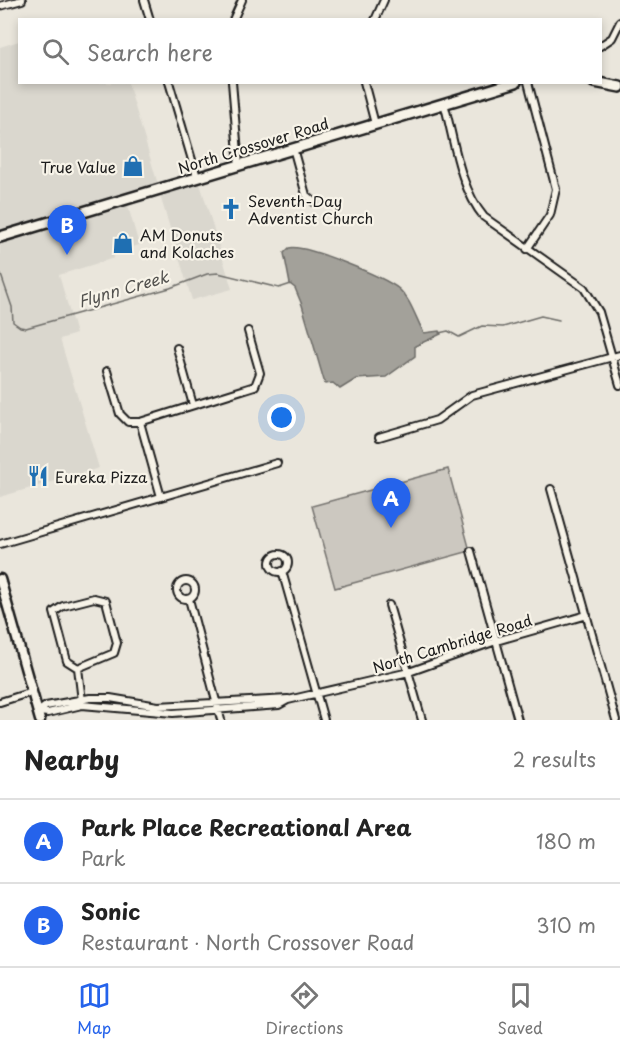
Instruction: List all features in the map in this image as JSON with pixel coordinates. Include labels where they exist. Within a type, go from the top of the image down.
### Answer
[{"type":"main road","name":"North Crossover Road","points":[[0,237],[509,84]]},
{"type":"main road","points":[[602,84],[620,87]]},
{"type":"main road","points":[[0,579],[3,603],[39,716]]},
{"type":"street","points":[[0,6],[22,0]]},
{"type":"street","points":[[144,0],[149,18]]},
{"type":"street","points":[[234,18],[242,0]]},
{"type":"street","points":[[376,18],[384,0]]},
{"type":"street","points":[[602,45],[612,38],[620,22]]},
{"type":"street","points":[[170,84],[197,177]]},
{"type":"street","points":[[232,84],[240,165]]},
{"type":"street","points":[[365,84],[375,124]]},
{"type":"street","points":[[527,249],[550,215],[556,189],[529,84]]},
{"type":"street","points":[[444,103],[468,189],[477,208],[484,217],[584,288],[599,312],[620,385]]},
{"type":"street","points":[[293,148],[306,195],[314,202]]},
{"type":"street","points":[[107,371],[120,414],[128,422],[140,422],[251,389],[258,382],[260,373],[248,331]]},
{"type":"street","points":[[177,348],[193,405]]},
{"type":"street","points":[[380,437],[437,420],[472,395],[620,355]]},
{"type":"street","points":[[140,422],[161,497]]},
{"type":"street","points":[[0,544],[277,463]]},
{"type":"street","points":[[551,489],[616,720]]},
{"type":"street","points":[[471,551],[518,720]]},
{"type":"street","points":[[282,571],[324,720]]},
{"type":"street","points":[[94,598],[105,601],[117,643],[114,653],[78,668],[67,661],[54,612],[63,606],[94,598]]},
{"type":"street","points":[[189,599],[221,720]]},
{"type":"street","points":[[389,605],[422,720]]},
{"type":"street","name":"North Cambridge Road","points":[[39,716],[82,702],[172,713],[217,707],[279,705],[288,700],[409,672],[496,641],[587,615]]},
{"type":"street","points":[[78,668],[82,702]]},
{"type":"street","points":[[0,702],[32,692]]},
{"type":"shaded area","points":[[18,41],[18,84],[128,84],[159,188],[198,177],[232,289],[192,300],[158,189],[126,199],[139,245],[113,253],[114,258],[59,275],[76,334],[60,339],[99,468],[0,497],[0,47]]},
{"type":"shaded area","points":[[289,248],[298,248],[327,256],[391,284],[399,289],[407,299],[424,333],[439,331],[441,334],[415,346],[415,356],[386,377],[356,379],[340,389],[333,383],[325,384],[302,305],[295,288],[290,284],[284,253]]},
{"type":"shaded area","points":[[448,469],[470,551],[335,588],[312,506]]},
{"type":"waterway","name":"Flynn Creek","points":[[0,272],[12,307],[13,322],[26,328],[170,288],[207,274],[218,273],[279,288],[291,284]]},
{"type":"waterway","points":[[439,333],[448,331],[459,337],[482,326],[503,327],[541,316],[559,320]]},
{"type":"place","name":"True Value","points":[[133,166]]},
{"type":"place","name":"Seventh-Day Adventist Church","points":[[231,209]]},
{"type":"place","name":"AM Donuts and Kolaches","points":[[123,243]]},
{"type":"place","name":"Sonic","points":[[67,255]]},
{"type":"place","name":"Eureka Pizza","points":[[38,476]]},
{"type":"place","name":"Park Place Recreational Area","points":[[391,528]]}]
